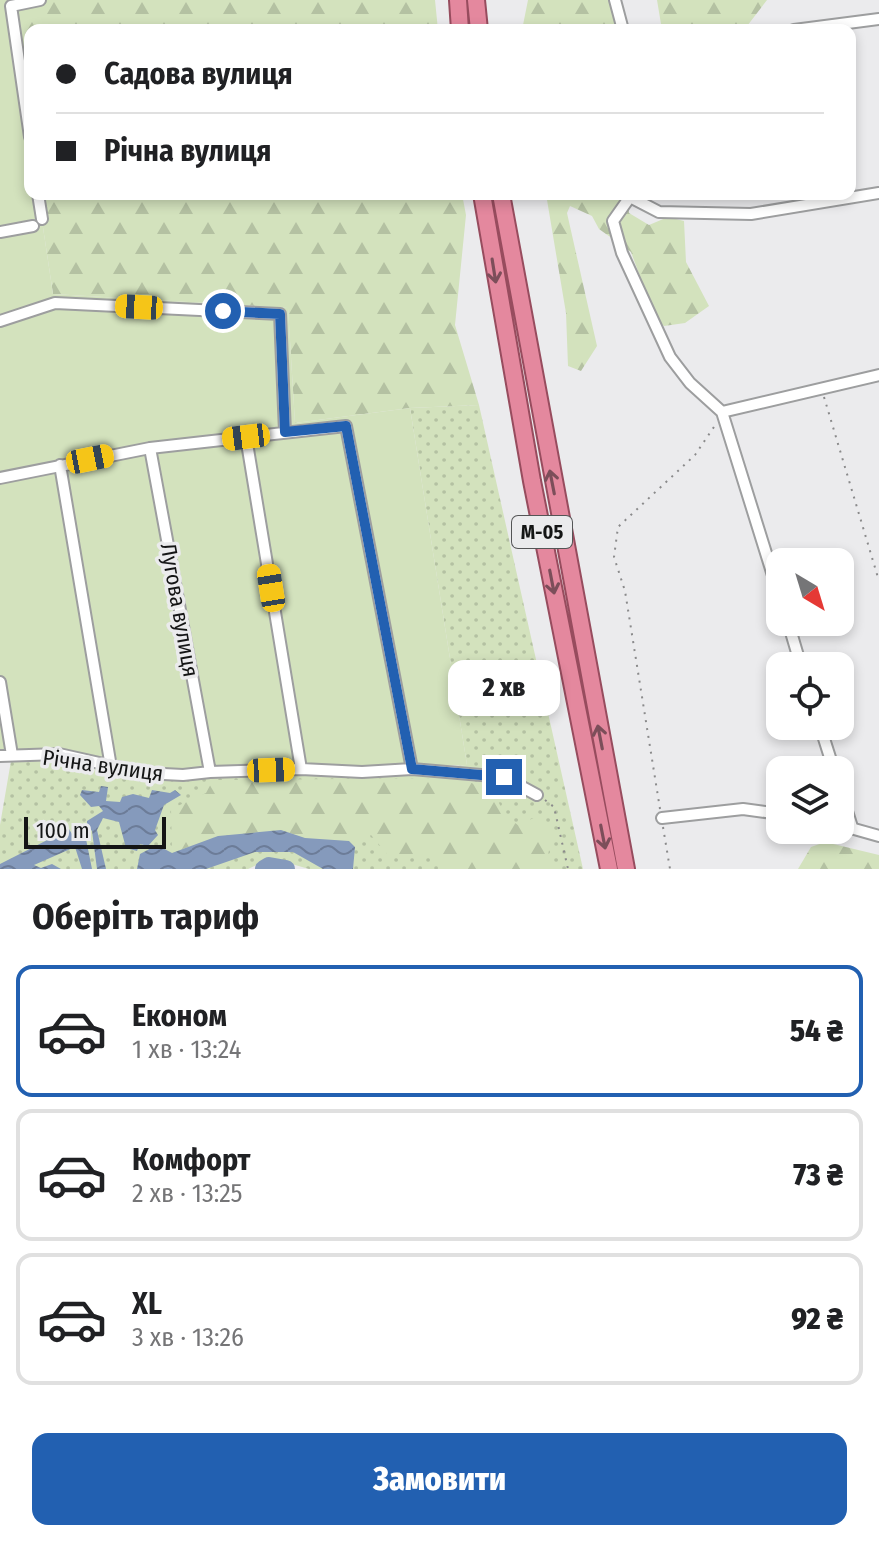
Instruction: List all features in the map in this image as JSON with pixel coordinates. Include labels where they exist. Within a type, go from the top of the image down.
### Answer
[{"type":"highway","points":[[458,0],[460,24]]},
{"type":"highway","points":[[476,0],[478,24]]},
{"type":"highway","name":"М-05","points":[[483,200],[532,481],[609,869]]},
{"type":"highway","name":"М-05","points":[[502,200],[626,869]]},
{"type":"street","points":[[30,0],[48,0]]},
{"type":"street","points":[[24,96],[11,6],[40,0]]},
{"type":"street","points":[[615,0],[621,24]]},
{"type":"street","points":[[840,24],[879,19]]},
{"type":"street","points":[[856,197],[879,193]]},
{"type":"street","points":[[0,232],[38,223],[38,200]]},
{"type":"street","points":[[629,200],[613,221],[622,253],[670,357],[690,383],[722,412],[766,553]]},
{"type":"street","points":[[639,200],[659,212],[751,214],[836,200]]},
{"type":"street","points":[[0,321],[55,303],[280,314],[285,432]]},
{"type":"street","points":[[722,412],[879,375]]},
{"type":"street","points":[[0,478],[150,448],[346,426],[412,769]]},
{"type":"street","points":[[246,437],[301,769]]},
{"type":"street","name":"Лугова вулиця","points":[[150,448],[210,772]]},
{"type":"street","points":[[60,465],[111,767]]},
{"type":"street","points":[[0,682],[12,755]]},
{"type":"street","name":"Річна вулиця","points":[[0,756],[59,754],[111,767],[183,775],[301,769],[362,772],[412,769],[504,777],[537,795]]},
{"type":"street","points":[[662,818],[743,809],[766,812]]},
{"type":"street","points":[[854,828],[879,836]]},
{"type":"path","points":[[821,389],[879,581]]},
{"type":"path","points":[[670,869],[625,591],[614,557],[618,527],[695,455],[722,412]]},
{"type":"path","points":[[537,795],[554,807],[568,869]]},
{"type":"green space","points":[[0,0],[35,0],[11,6],[24,96],[24,200],[39,200],[53,294],[288,308],[295,423],[410,408],[467,765],[183,775],[59,754],[0,756]]},
{"type":"green space","points":[[35,0],[435,0],[437,24],[24,24],[24,96],[11,6]]},
{"type":"green space","points":[[528,0],[618,0],[612,6],[615,24],[523,24]]},
{"type":"green space","points":[[657,0],[767,0],[749,24],[661,24]]},
{"type":"green space","points":[[39,200],[463,200],[466,215],[455,325],[479,405],[410,408],[295,423],[288,308],[53,294]]},
{"type":"green space","points":[[547,200],[628,200],[629,213],[649,225],[668,217],[684,221],[686,262],[709,306],[685,323],[664,326],[656,320],[631,252],[599,229],[592,216],[570,206],[567,213],[597,346],[581,371],[568,366],[566,313]]},
{"type":"green space","points":[[479,405],[583,869],[309,869],[271,858],[248,869],[0,869],[0,825],[12,755],[412,769],[467,765],[410,408]]},
{"type":"green space","points":[[459,778],[494,792],[505,816],[518,825],[536,817],[552,836],[548,855],[555,869],[441,869],[435,854],[388,855],[371,835],[349,841],[305,838],[281,830],[218,836],[172,853],[171,809],[206,793],[213,780]]},
{"type":"green space","points":[[833,844],[879,855],[879,869],[798,869],[811,847]]},
{"type":"water","points":[[101,786],[108,787],[106,801],[120,802],[122,797],[133,794],[149,798],[152,790],[170,793],[175,790],[181,795],[164,805],[155,830],[158,835],[148,846],[140,844],[137,851],[126,848],[119,822],[103,818],[97,830],[106,869],[97,869],[92,831],[87,825],[87,821],[103,811],[99,806],[91,807],[80,795],[82,790],[99,792]]},
{"type":"water","points":[[69,829],[75,839],[83,835],[86,839],[92,869],[82,869],[75,847],[34,865],[41,868],[52,864],[61,869],[0,869],[0,864]]},
{"type":"water","points":[[281,830],[305,838],[349,841],[355,847],[353,869],[323,869],[293,852],[255,852],[206,869],[137,869],[140,854],[157,845],[172,853],[218,836]]},
{"type":"waterway","points":[[264,869],[269,866],[286,869]]},
{"type":"route","points":[[223,311],[280,314],[285,432],[346,426],[412,769],[504,777]]}]
